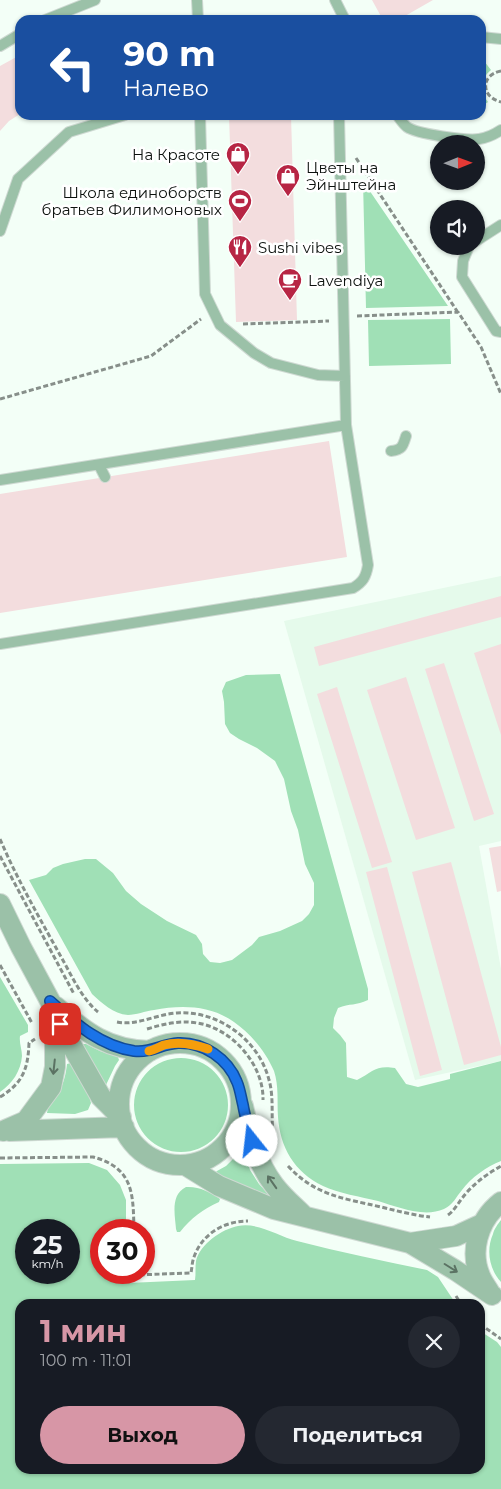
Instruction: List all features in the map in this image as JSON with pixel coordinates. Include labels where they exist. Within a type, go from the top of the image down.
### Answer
[{"type":"street","points":[[0,904],[60,1024],[101,1098],[122,1122],[132,1142],[142,1152],[167,1164],[185,1165],[201,1162],[215,1155],[227,1144],[236,1130],[241,1115],[241,1099]]},
{"type":"street","points":[[50,1001],[90,1034],[113,1045],[133,1050],[150,1051]]},
{"type":"street","points":[[2,1131],[26,1121],[51,1087],[55,1067],[55,1028],[50,1001]]},
{"type":"street","points":[[122,1122],[119,1102],[122,1086],[128,1072],[138,1060],[150,1051],[164,1045],[194,1044],[209,1050],[232,1070],[238,1084],[252,1141],[262,1167],[274,1185],[306,1218]]},
{"type":"street","points":[[2,1131],[122,1122]]},
{"type":"street","points":[[185,1165],[227,1190],[267,1206],[306,1218],[410,1243],[455,1270],[496,1299]]},
{"type":"street","points":[[496,1299],[481,1279],[476,1261],[476,1242],[482,1224],[492,1209],[501,1202]]},
{"type":"street","points":[[410,1243],[456,1236],[482,1224]]},
{"type":"lane","points":[[58,15],[95,0]]},
{"type":"lane","points":[[198,0],[198,15]]},
{"type":"lane","points":[[336,2],[337,15]]},
{"type":"lane","points":[[336,2],[343,15]]},
{"type":"lane","points":[[0,46],[15,37]]},
{"type":"lane","points":[[486,38],[501,39]]},
{"type":"lane","points":[[0,231],[18,179],[69,132],[109,120]]},
{"type":"lane","points":[[200,120],[205,294],[212,311],[220,325],[254,353],[271,363],[318,375],[345,376]]},
{"type":"lane","points":[[0,644],[353,588],[362,582],[366,575],[368,564],[346,425],[339,120]]},
{"type":"lane","points":[[401,120],[408,128],[421,132],[466,139],[480,139],[501,130]]},
{"type":"lane","points":[[485,235],[501,225]]},
{"type":"lane","points":[[465,255],[462,277],[496,331],[501,332]]},
{"type":"lane","points":[[0,480],[346,425]]},
{"type":"lane","points":[[391,451],[398,450],[404,445],[406,436]]},
{"type":"lane","points":[[99,465],[105,477]]},
{"type":"path","points":[[501,71],[489,76],[486,82],[486,90],[489,96],[501,102]]},
{"type":"path","points":[[340,133],[481,347],[501,394]]},
{"type":"path","points":[[0,399],[151,356],[212,311]]},
{"type":"path","points":[[220,325],[344,320],[358,316],[458,312]]},
{"type":"path","points":[[0,839],[32,905],[85,998],[105,1017]]},
{"type":"path","points":[[0,856],[79,1002]]},
{"type":"path","points":[[0,965],[34,1027]]},
{"type":"path","points":[[112,1020],[131,1023],[180,1012],[211,1018],[228,1025],[251,1046],[261,1059],[266,1071],[272,1094],[274,1140]]},
{"type":"path","points":[[139,1031],[168,1023],[183,1022],[199,1023],[214,1027],[239,1044],[252,1061],[264,1090],[263,1100]]},
{"type":"path","points":[[0,1097],[18,1083],[23,1075],[28,1060],[29,1043],[38,1038],[36,1032]]},
{"type":"path","points":[[0,1158],[93,1157],[111,1164],[124,1174],[129,1183],[134,1202],[134,1219]]},
{"type":"path","points":[[284,1160],[301,1179],[314,1188],[331,1195],[414,1215],[435,1218]]},
{"type":"path","points":[[442,1216],[450,1214],[477,1183],[501,1166]]},
{"type":"path","points":[[155,1274],[192,1273],[193,1258],[202,1241],[216,1229],[239,1221],[254,1222]]},
{"type":"path","points":[[453,1292],[458,1299]]},
{"type":"path","points":[[485,1328],[501,1339]]},
{"type":"shaded area","points":[[501,576],[501,841],[479,846],[501,969],[501,1061],[415,1080],[284,621]]},
{"type":"green space","points":[[486,64],[491,70],[486,76]]},
{"type":"green space","points":[[363,181],[448,306],[366,308]]},
{"type":"green space","points":[[450,319],[451,364],[369,366],[368,320]]},
{"type":"green space","points":[[280,674],[368,989],[368,1000],[338,1008],[334,1018],[333,1028],[346,1043],[347,1077],[357,1080],[378,1068],[388,1067],[395,1068],[406,1084],[418,1087],[450,1079],[450,1074],[501,1061],[501,1161],[490,1166],[470,1181],[454,1201],[444,1209],[420,1212],[402,1209],[323,1186],[304,1174],[290,1158],[279,1128],[277,1088],[274,1071],[267,1057],[252,1038],[225,1016],[205,1009],[175,1007],[128,1015],[117,1013],[108,1008],[92,994],[29,880],[46,875],[53,868],[63,864],[85,859],[96,859],[113,873],[126,891],[141,904],[167,921],[196,935],[202,944],[203,954],[210,962],[220,963],[232,960],[252,945],[259,937],[280,931],[302,921],[314,905],[314,883],[305,864],[284,779],[275,761],[257,748],[230,733],[225,724],[222,691],[226,682],[246,675]]},
{"type":"green space","points":[[0,977],[28,1025],[28,1032],[20,1036],[22,1056],[18,1072],[12,1081],[0,1092]]},
{"type":"green space","points":[[83,1044],[118,1057],[119,1060],[106,1085],[103,1084],[81,1047]]},
{"type":"green space","points":[[181,1058],[199,1061],[214,1072],[225,1087],[228,1105],[225,1123],[214,1138],[199,1149],[181,1152],[163,1149],[148,1138],[137,1123],[134,1105],[137,1087],[148,1072],[163,1061]]},
{"type":"green space","points":[[71,1063],[89,1096],[91,1103],[88,1110],[75,1114],[47,1113],[62,1085],[67,1064]]},
{"type":"green space","points":[[240,1152],[244,1152],[250,1170],[270,1196],[268,1200],[214,1174],[226,1166]]},
{"type":"green space","points":[[89,1163],[107,1170],[120,1185],[126,1200],[126,1219],[90,1219],[90,1284],[155,1284],[155,1282],[195,1280],[196,1261],[207,1243],[225,1230],[245,1225],[313,1245],[427,1270],[438,1277],[453,1299],[15,1299],[15,1474],[485,1474],[485,1334],[501,1347],[501,1489],[0,1489],[0,1164]]},
{"type":"green space","points":[[186,1187],[204,1190],[220,1199],[219,1202],[188,1222],[180,1232],[177,1232],[176,1200],[181,1191]]},
{"type":"green space","points":[[501,1220],[501,1282],[491,1265],[489,1253],[491,1240]]},
{"type":"building","points":[[372,0],[433,0],[407,15],[380,15]]},
{"type":"building","points":[[15,58],[15,117],[0,131],[0,66]]},
{"type":"building","points":[[229,120],[291,120],[297,320],[236,322]]},
{"type":"building","points":[[329,441],[347,557],[0,613],[0,494]]},
{"type":"building","points":[[501,596],[501,617],[319,666],[314,647]]},
{"type":"building","points":[[501,644],[501,735],[474,653]]},
{"type":"building","points":[[444,663],[494,814],[474,821],[425,669]]},
{"type":"building","points":[[406,677],[455,828],[416,840],[367,690]]},
{"type":"building","points":[[337,687],[392,862],[372,868],[317,694]]},
{"type":"building","points":[[501,846],[501,891],[497,892],[489,848]]},
{"type":"building","points":[[451,862],[501,1047],[501,1055],[464,1065],[412,872]]},
{"type":"building","points":[[387,867],[442,1070],[420,1076],[366,872]]},
{"type":"slow traffic","points":[[149,1051],[164,1045],[179,1043],[194,1044],[208,1049]]},
{"type":"place","name":"На Красоте","points":[[238,175]]},
{"type":"place","name":"Цветы на Эйнштейна","points":[[288,197]]},
{"type":"place","name":"Школа единоборств братьев Филимоновых","points":[[240,222]]},
{"type":"place","name":"Sushi vibes","points":[[240,268]]},
{"type":"place","name":"Lavendiya","points":[[290,301]]},
{"type":"route","points":[[60,1024],[50,1001],[90,1034],[113,1045],[133,1050],[150,1051],[164,1045],[179,1043],[194,1044],[209,1050],[232,1070],[238,1084],[252,1141]]}]
